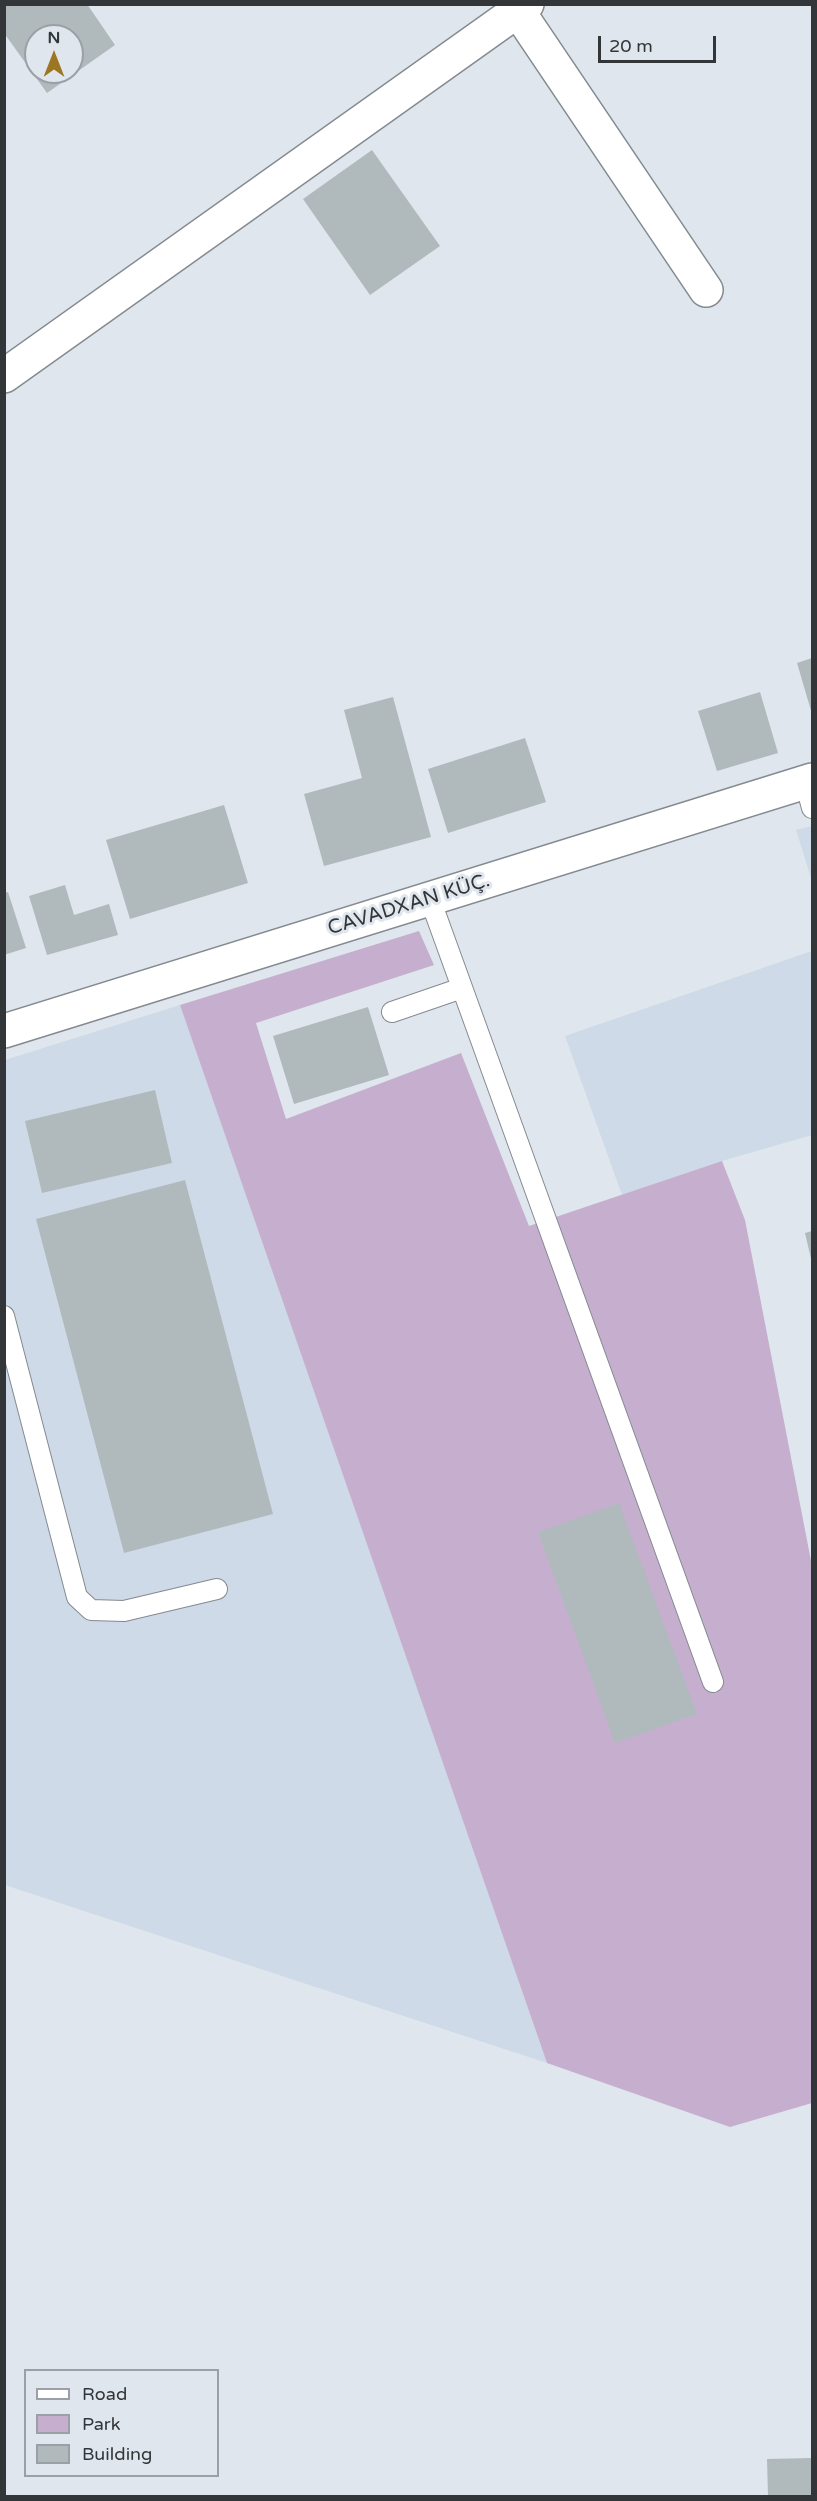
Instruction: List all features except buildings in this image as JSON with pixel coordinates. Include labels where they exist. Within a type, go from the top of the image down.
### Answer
[{"type":"street","points":[[4,376],[522,8],[706,290]]},
{"type":"street","name":"CAVADXAN KÜÇ.","points":[[4,1031],[430,899],[810,790]]},
{"type":"lane","points":[[430,899],[712,1682]]},
{"type":"lane","points":[[392,1012],[462,988]]},
{"type":"lane","points":[[4,1316],[77,1597],[91,1610],[124,1611],[217,1589]]},
{"type":"shaded area","points":[[812,826],[812,881],[796,830]]},
{"type":"shaded area","points":[[812,951],[812,1135],[722,1161],[622,1195],[565,1036]]},
{"type":"shaded area","points":[[180,1005],[547,2063],[5,1885],[5,1060]]},
{"type":"green space","points":[[419,931],[434,965],[256,1023],[286,1119],[461,1053],[529,1226],[722,1161],[745,1220],[812,1566],[812,2103],[730,2127],[547,2063],[180,1005]]}]
